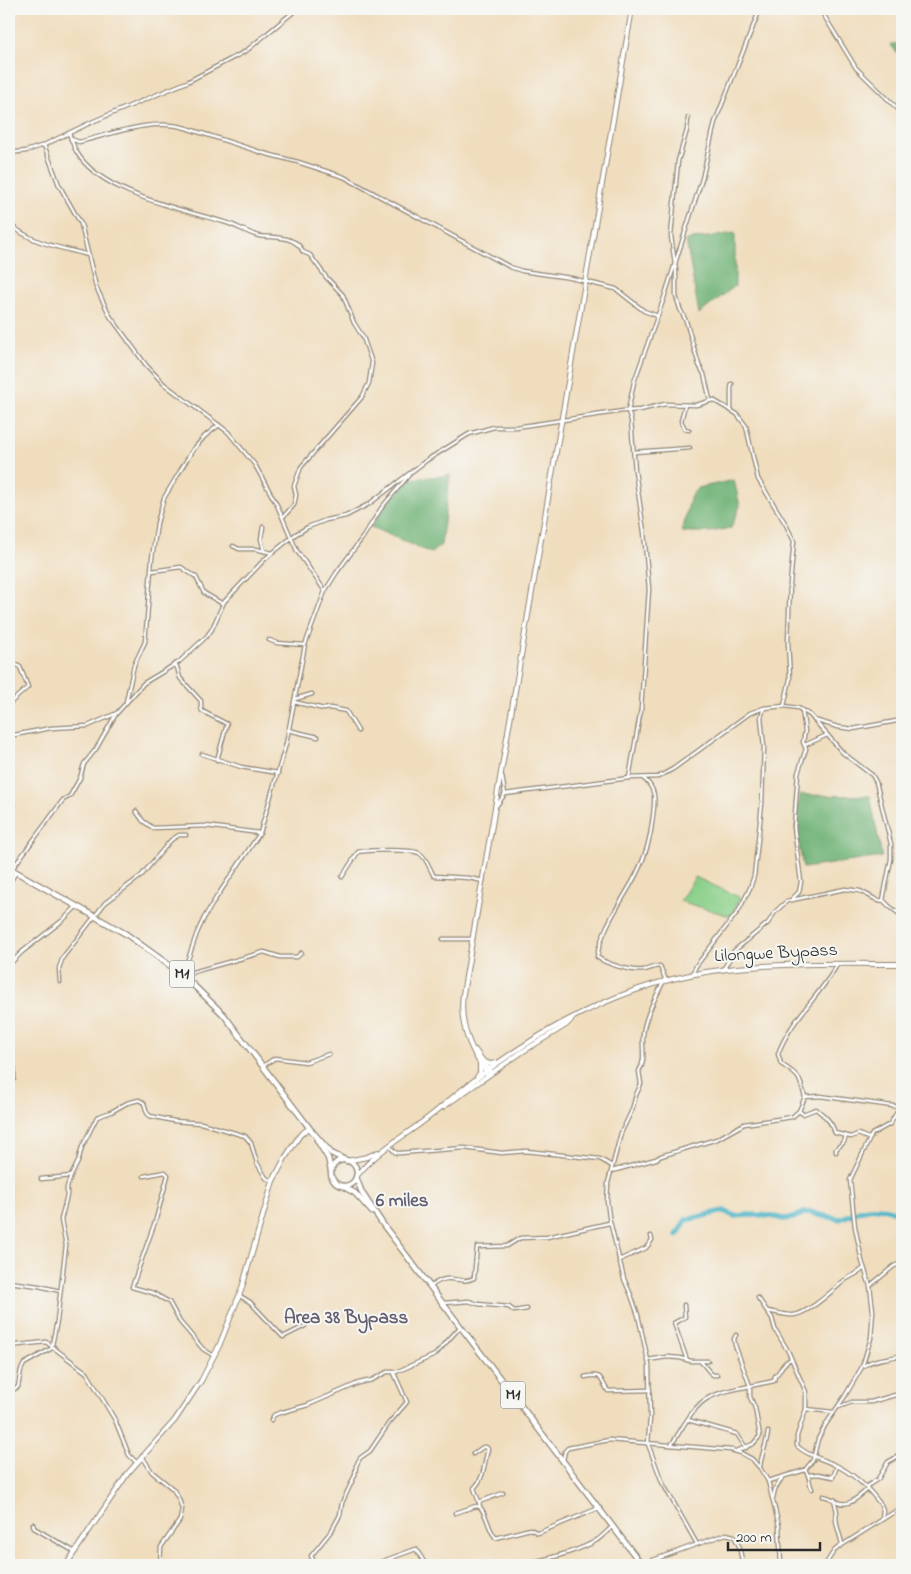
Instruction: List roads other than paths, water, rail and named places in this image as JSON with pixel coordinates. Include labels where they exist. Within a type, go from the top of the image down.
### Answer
[{"type":"highway","name":"M1","points":[[12,870],[145,947],[185,977],[224,1015],[310,1129],[331,1153],[353,1164],[356,1168],[356,1178],[362,1194],[384,1226],[642,1565]]},
{"type":"highway","name":"M1","points":[[310,1129],[328,1158],[333,1180],[340,1186],[355,1193],[384,1226]]},
{"type":"highway","points":[[331,1172],[336,1163],[347,1161]]},
{"type":"highway","points":[[340,1186],[350,1184],[356,1178]]},
{"type":"main road","points":[[489,1073],[469,1043],[463,1023],[462,1009],[632,9]]},
{"type":"main road","name":"Lilongwe Bypass","points":[[440,1108],[447,1105],[489,1073],[500,1062],[548,1030],[616,998],[663,982],[692,975],[752,966],[902,964]]},
{"type":"main road","name":"Lilongwe Bypass","points":[[356,1178],[363,1168],[385,1149],[470,1084],[566,1025],[571,1020]]},
{"type":"main road","points":[[482,1062],[492,1064],[500,1062]]},
{"type":"main road","points":[[470,1084],[480,1073],[482,1062]]},
{"type":"main road","points":[[66,1565],[136,1462],[174,1420],[198,1386],[214,1356],[240,1296],[274,1181],[284,1158],[300,1135],[310,1129]]},
{"type":"main road","name":"Lilongwe Bypass","points":[[347,1161],[367,1157],[385,1149]]},
{"type":"street","points":[[9,153],[26,152],[44,145],[187,82],[246,51],[297,9]]},
{"type":"street","points":[[629,778],[641,709],[649,589],[644,532],[635,471],[632,420],[628,411],[634,382],[658,316],[702,179],[715,122],[760,9]]},
{"type":"street","points":[[820,9],[856,68],[902,113]]},
{"type":"street","points":[[688,118],[687,130],[678,161],[671,236],[675,264],[676,296],[686,321],[699,365],[704,374],[710,400]]},
{"type":"street","points":[[71,139],[79,142],[153,126],[172,125],[186,128],[344,178],[510,268],[616,288],[644,310],[658,316]]},
{"type":"street","points":[[69,133],[77,153],[90,168],[106,180],[130,192],[162,204],[223,222],[258,236],[284,238],[294,242],[300,245],[303,252],[310,255],[326,277],[344,295],[354,323],[363,337],[372,364],[369,383],[365,393],[343,421],[301,467],[294,486],[296,495],[294,505],[283,517]]},
{"type":"street","points":[[44,145],[59,185],[81,224],[96,287],[110,316],[129,344],[164,384],[231,435],[255,465],[283,517],[297,551],[326,591]]},
{"type":"street","points":[[9,223],[21,232],[36,239],[89,254]]},
{"type":"street","points":[[732,384],[730,388],[732,410]]},
{"type":"street","points":[[9,736],[50,728],[83,727],[104,720],[117,712],[144,683],[175,665],[210,632],[223,604],[272,553],[308,527],[326,520],[346,516],[369,504],[427,460],[458,440],[494,427],[516,427],[562,419],[644,409],[665,404],[696,405],[710,400],[716,401],[732,410],[741,418],[746,426],[758,479],[794,541],[788,642],[790,679],[784,706]]},
{"type":"street","points":[[685,405],[681,421],[685,429],[689,430]]},
{"type":"street","points":[[125,704],[134,665],[144,644],[158,523],[166,492],[192,451],[205,436],[218,426]]},
{"type":"street","points":[[634,452],[690,448]]},
{"type":"street","points":[[185,977],[197,933],[204,918],[260,833],[278,774],[305,645],[326,591],[336,572],[363,537],[382,507],[410,474]]},
{"type":"street","points":[[263,527],[261,539],[264,550]]},
{"type":"street","points":[[233,546],[239,549],[256,548],[272,553]]},
{"type":"street","points":[[152,571],[181,567],[196,577],[204,593],[223,604]]},
{"type":"street","points":[[269,640],[305,645]]},
{"type":"street","points":[[9,660],[20,667],[28,687],[9,704]]},
{"type":"street","points":[[175,665],[177,666],[180,678],[201,701],[202,711],[227,724],[217,760]]},
{"type":"street","points":[[294,700],[312,694]]},
{"type":"street","points":[[294,700],[324,709],[330,708],[346,711],[358,731]]},
{"type":"street","points":[[505,794],[629,778],[658,777],[665,774],[750,712],[764,708],[784,706],[802,710],[814,720],[851,760],[872,776],[879,789],[891,844],[891,859],[883,900]]},
{"type":"street","points":[[692,975],[696,966],[739,910],[754,876],[762,804],[764,747],[761,717],[764,708]]},
{"type":"street","points":[[723,970],[734,951],[768,923],[772,915],[782,905],[799,892],[801,882],[794,827],[798,773],[805,755],[805,745],[803,742],[805,731],[802,710]]},
{"type":"street","points":[[9,884],[12,870],[63,800],[70,796],[80,778],[84,764],[96,749],[117,712]]},
{"type":"street","points":[[814,720],[853,729],[902,720],[900,771]]},
{"type":"street","points":[[288,730],[318,737]]},
{"type":"street","points":[[805,745],[827,735]]},
{"type":"street","points":[[202,754],[217,760],[231,762],[241,767],[278,774]]},
{"type":"street","points":[[496,807],[505,794],[501,773]]},
{"type":"street","points":[[643,778],[652,788],[655,795],[651,837],[636,875],[610,919],[597,957],[626,968],[644,970],[660,966],[665,978],[646,1021],[643,1035],[643,1064],[639,1071],[641,1084],[632,1110],[621,1132],[612,1166],[608,1190],[610,1223],[624,1279],[638,1315],[648,1360],[650,1390],[648,1444],[662,1482],[697,1544]]},
{"type":"street","points":[[9,802],[13,805]]},
{"type":"street","points":[[136,811],[153,828],[206,826],[260,833]]},
{"type":"street","points":[[60,982],[60,963],[104,903],[141,876],[172,840],[179,835],[186,835]]},
{"type":"street","points":[[342,877],[358,852],[399,851],[415,852],[422,855],[434,876],[469,878],[483,881]]},
{"type":"street","points":[[792,899],[846,889],[860,891],[879,901],[883,900]]},
{"type":"street","points":[[883,900],[902,916]]},
{"type":"street","points":[[9,965],[76,907]]},
{"type":"street","points":[[443,939],[473,939]]},
{"type":"street","points":[[185,977],[193,972],[264,952],[280,957],[297,957],[301,953]]},
{"type":"street","points":[[612,1171],[717,1139],[744,1124],[785,1119],[799,1112],[805,1098],[800,1080],[793,1071],[781,1064],[778,1054],[790,1032],[830,978],[837,964]]},
{"type":"street","points":[[9,1044],[14,1079]]},
{"type":"street","points":[[263,1066],[275,1058],[306,1062],[329,1054]]},
{"type":"street","points":[[805,1098],[814,1095],[901,1106],[890,1124],[874,1132],[850,1180],[855,1227],[870,1286],[872,1311],[872,1330],[862,1368]]},
{"type":"street","points":[[9,1392],[18,1387],[24,1364],[53,1346],[66,1245],[62,1217],[71,1176],[95,1118],[137,1100],[144,1103],[150,1116],[174,1121],[201,1123],[245,1136],[251,1144],[257,1163],[266,1178],[274,1181]]},
{"type":"street","points":[[799,1112],[803,1114],[816,1109],[830,1120],[835,1133],[851,1137],[858,1134],[868,1138],[871,1137]]},
{"type":"street","points":[[836,1152],[836,1149],[844,1142],[846,1136]]},
{"type":"street","points":[[389,1146],[396,1153],[464,1148],[502,1152],[526,1151],[600,1159],[612,1166]]},
{"type":"street","points":[[9,1170],[11,1150]]},
{"type":"street","points":[[144,1176],[165,1172],[168,1175],[156,1219],[132,1287],[153,1293],[169,1302],[180,1322],[203,1349],[214,1356]]},
{"type":"street","points":[[9,1174],[9,1182]]},
{"type":"street","points":[[41,1179],[71,1176]]},
{"type":"street","points":[[430,1287],[441,1279],[468,1280],[474,1278],[476,1249],[480,1246],[507,1246],[520,1238],[547,1237],[610,1223]]},
{"type":"street","points":[[619,1260],[649,1246],[652,1240],[651,1236]]},
{"type":"street","points":[[870,1286],[887,1271],[902,1263]]},
{"type":"street","points":[[766,1311],[793,1316],[801,1313],[832,1293],[845,1280],[864,1268]]},
{"type":"street","points":[[9,1282],[60,1291]]},
{"type":"street","points":[[240,1296],[261,1312],[283,1337],[305,1326]]},
{"type":"street","points":[[758,1298],[772,1318],[775,1329],[806,1392],[806,1409],[796,1442],[802,1450],[813,1457],[837,1466],[855,1477],[867,1488],[883,1508],[882,1519]]},
{"type":"street","points":[[442,1303],[469,1300],[478,1304],[509,1307],[514,1311],[527,1309]]},
{"type":"street","points":[[684,1305],[684,1317],[674,1323],[687,1360]]},
{"type":"street","points":[[271,1420],[278,1413],[308,1405],[359,1383],[372,1380],[387,1372],[394,1372],[435,1355],[460,1327]]},
{"type":"street","points":[[735,1451],[753,1444],[760,1436],[755,1408],[750,1397],[750,1386],[735,1345],[734,1339],[736,1335]]},
{"type":"street","points":[[9,1346],[42,1342],[53,1346],[73,1364],[82,1368],[115,1420],[129,1455],[136,1462]]},
{"type":"street","points":[[768,1481],[805,1470],[811,1464],[818,1439],[862,1368],[868,1362],[893,1358],[902,1354]]},
{"type":"street","points":[[648,1360],[667,1357],[700,1362],[708,1361]]},
{"type":"street","points":[[671,1446],[688,1420],[709,1398],[732,1389],[774,1381],[775,1376],[784,1363],[791,1359]]},
{"type":"street","points":[[700,1362],[713,1375],[717,1375]]},
{"type":"street","points":[[316,1565],[311,1556],[332,1530],[340,1515],[342,1503],[355,1475],[356,1466],[360,1458],[370,1451],[389,1423],[407,1402],[394,1372]]},
{"type":"street","points":[[585,1377],[599,1376],[608,1391],[650,1390]]},
{"type":"street","points":[[837,1408],[852,1402],[871,1402],[902,1393]]},
{"type":"street","points":[[806,1409],[834,1412]]},
{"type":"street","points":[[688,1420],[737,1434],[746,1448]]},
{"type":"street","points":[[760,1468],[761,1457],[767,1444],[768,1432]]},
{"type":"street","points":[[563,1460],[565,1451],[568,1448],[609,1440],[629,1440],[648,1444],[735,1451],[746,1455],[760,1468],[768,1481],[780,1531],[781,1565]]},
{"type":"street","points":[[473,1454],[483,1447],[487,1448],[483,1474],[479,1484],[474,1488],[480,1507],[496,1538],[530,1529],[538,1533],[599,1508]]},
{"type":"street","points":[[823,1496],[834,1498],[839,1503],[846,1504],[854,1500],[878,1479],[888,1462],[902,1454]]},
{"type":"street","points":[[142,1456],[152,1472],[173,1489],[182,1509],[180,1520],[161,1547],[160,1565]]},
{"type":"street","points":[[810,1475],[818,1474],[833,1477],[837,1466]]},
{"type":"street","points":[[805,1470],[810,1475],[810,1486],[812,1489]]},
{"type":"street","points":[[773,1500],[775,1489],[783,1477]]},
{"type":"street","points":[[479,1502],[503,1493]]},
{"type":"street","points":[[834,1498],[837,1512],[836,1523],[841,1536],[842,1546]]},
{"type":"street","points":[[455,1513],[476,1506],[480,1507]]},
{"type":"street","points":[[825,1565],[834,1551],[902,1507]]},
{"type":"street","points":[[33,1524],[34,1528],[75,1552]]},
{"type":"street","points":[[536,1561],[588,1545],[596,1541],[613,1526]]},
{"type":"street","points":[[642,1565],[726,1534],[734,1536],[739,1546],[743,1565]]},
{"type":"street","points":[[372,1565],[416,1549],[426,1565]]},
{"type":"street","points":[[386,1560],[388,1565]]},
{"type":"waterway","points":[[854,1213],[877,1208],[902,1215]]},
{"type":"waterway","points":[[677,1235],[686,1220],[724,1211],[734,1216],[771,1216],[783,1219],[811,1212],[817,1215],[840,1219],[852,1214]]},
{"type":"district","name":"6 miles","points":[[402,1201]]},
{"type":"district","name":"Area 38 Bypass","points":[[346,1318]]}]
